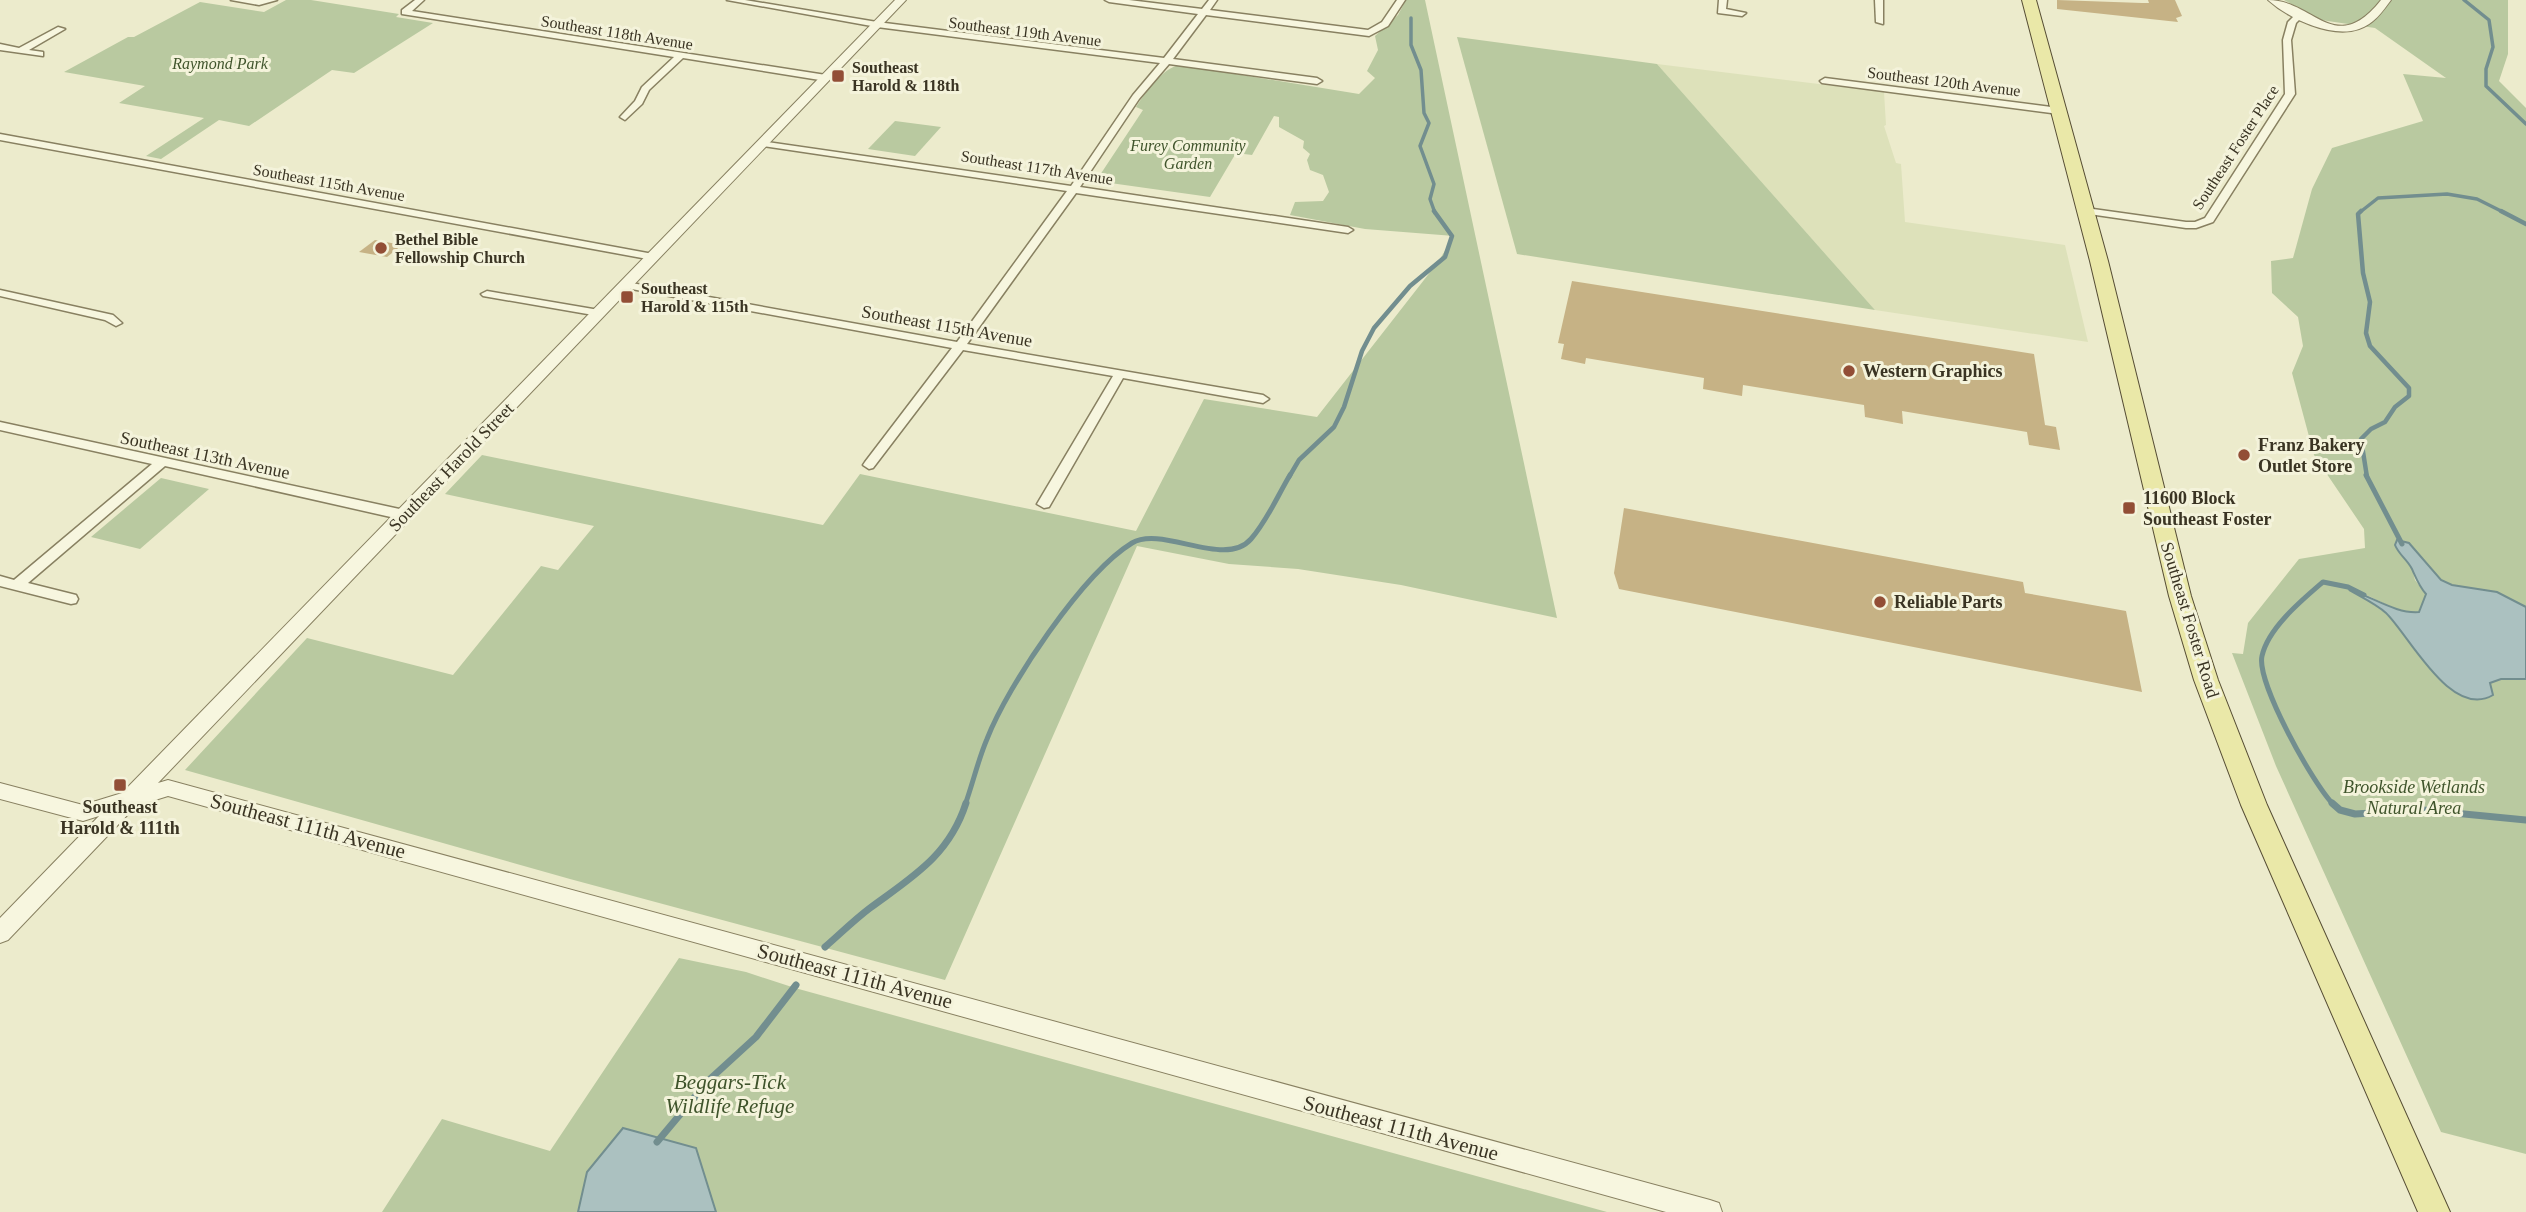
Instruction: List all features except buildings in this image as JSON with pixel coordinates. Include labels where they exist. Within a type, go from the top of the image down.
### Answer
[{"type":"main road","name":"Southeast Foster Road","points":[[2029,0],[2086,211],[2174,572],[2206,680],[2254,805],[2434,1212]]},
{"type":"street","points":[[235,0],[256,3],[271,1]]},
{"type":"street","name":"Southeast 118th Avenue","points":[[420,0],[405,12],[826,78]]},
{"type":"street","name":"Southeast 119th Avenue","points":[[731,0],[1000,43],[1167,61],[1317,82]]},
{"type":"street","name":"Southeast Harold Street","points":[[0,933],[901,0]]},
{"type":"street","points":[[1109,0],[1369,33],[1385,24],[1401,0]]},
{"type":"street","points":[[869,465],[1074,189],[1136,97],[1213,0]]},
{"type":"street","points":[[1723,0],[1721,11],[1742,13]]},
{"type":"street","points":[[1880,0],[1880,22]]},
{"type":"street","points":[[2273,0],[2324,25],[2355,27],[2368,21],[2386,0]]},
{"type":"street","name":"Southeast Foster Place","points":[[2086,211],[2186,225],[2196,225],[2209,220],[2290,94],[2292,85],[2287,36],[2291,23],[2301,15]]},
{"type":"street","points":[[20,51],[61,29]]},
{"type":"street","points":[[0,47],[40,54]]},
{"type":"street","points":[[625,117],[651,82],[680,56]]},
{"type":"street","name":"Southeast 120th Avenue","points":[[1825,81],[2059,111]]},
{"type":"street","name":"Southeast 115th Avenue","points":[[0,137],[653,257]]},
{"type":"street","name":"Southeast 117th Avenue","points":[[763,143],[1348,230]]},
{"type":"street","name":"Southeast 115th Avenue","points":[[626,285],[1263,399]]},
{"type":"street","points":[[0,293],[109,317],[116,323]]},
{"type":"street","points":[[487,294],[599,313]]},
{"type":"street","points":[[1044,504],[1120,374]]},
{"type":"street","name":"Southeast 113th Avenue","points":[[0,426],[161,464],[404,515]]},
{"type":"street","points":[[17,585],[161,464]]},
{"type":"street","points":[[0,581],[71,599]]},
{"type":"street","name":"Southeast 111th Avenue","points":[[0,791],[83,813],[168,788],[1710,1212]]},
{"type":"green space","name":"Raymond Park","points":[[286,0],[311,0],[399,14],[396,17],[433,23],[354,73],[332,70],[249,126],[219,120],[161,159],[146,156],[204,118],[119,103],[145,86],[64,72],[200,2],[264,12]]},
{"type":"green space","name":"Furey Community Garden","points":[[1406,0],[1425,0],[1557,618],[1401,585],[1298,569],[1229,564],[1137,546],[945,980],[570,879],[185,770],[307,638],[453,675],[541,566],[558,570],[594,526],[445,494],[482,455],[823,525],[860,474],[1136,531],[1204,399],[1317,417],[1438,262],[1454,236],[1365,229],[1290,215],[1295,202],[1323,201],[1329,192],[1323,175],[1310,170],[1307,160],[1310,154],[1303,148],[1304,141],[1279,127],[1279,117],[1274,116],[1252,155],[1236,153],[1210,197],[1096,181],[1143,110],[1136,107],[1144,95],[1173,67],[1180,65],[1359,94],[1375,78],[1367,71],[1378,50],[1375,36],[1398,15]]},
{"type":"green space","name":"Brookside Wetlands Natural Area","points":[[2284,0],[2508,0],[2508,54],[2499,81],[2526,108],[2526,607],[2497,592],[2452,585],[2412,568],[2415,580],[2426,594],[2418,613],[2401,611],[2352,591],[2384,612],[2433,670],[2463,694],[2478,698],[2493,694],[2490,683],[2501,679],[2526,679],[2526,1154],[2441,1132],[2276,766],[2232,653],[2243,654],[2248,623],[2299,559],[2365,548],[2364,529],[2314,455],[2292,373],[2303,346],[2298,317],[2272,293],[2271,261],[2293,258],[2312,189],[2332,148],[2423,121],[2403,74],[2446,78],[2375,28],[2321,20]]},
{"type":"green space","points":[[1457,37],[1657,64],[1875,310],[1517,254]]},
{"type":"green space","points":[[1657,64],[1884,92],[1884,126],[1896,163],[1901,164],[1905,222],[2065,245],[2088,342],[1875,310]]},
{"type":"green space","points":[[895,121],[941,127],[915,156],[868,149]]},
{"type":"green space","points":[[161,478],[209,489],[140,549],[91,537]]},
{"type":"green space","name":"Beggars-Tick Wildlife Refuge","points":[[679,958],[746,972],[795,988],[1607,1212],[382,1212],[442,1119],[550,1151]]},
{"type":"shaded area","points":[[2397,540],[2409,543],[2441,580],[2452,585],[2497,592],[2526,607],[2526,679],[2501,679],[2490,683],[2493,695],[2477,700],[2462,696],[2432,672],[2386,613],[2349,590],[2392,608],[2419,612],[2426,594],[2395,545]]},
{"type":"shaded area","points":[[623,1128],[696,1148],[716,1212],[578,1212],[587,1172]]},
{"type":"waterway","points":[[2464,0],[2489,20],[2493,47],[2486,69],[2486,86],[2526,124]]},
{"type":"waterway","points":[[1411,18],[1411,45],[1421,70],[1424,113],[1429,123],[1420,146],[1434,184],[1430,199],[1435,212]]},
{"type":"waterway","points":[[2359,213],[2378,198],[2447,194],[2477,199],[2501,211]]},
{"type":"waterway","points":[[2501,211],[2505,213]]},
{"type":"waterway","points":[[2501,211],[2526,224]]},
{"type":"waterway","points":[[1289,477],[1299,460],[1334,427],[1344,407],[1362,351],[1374,328],[1410,286],[1445,257],[1452,236],[1435,212]]},
{"type":"waterway","points":[[2359,213],[2363,273],[2370,302],[2366,333],[2370,346],[2409,388],[2409,396],[2395,407],[2385,422],[2371,429],[2361,439],[2367,477]]},
{"type":"waterway","points":[[965,805],[997,716],[1049,632],[1092,579],[1132,543],[1145,539],[1160,539],[1210,549],[1240,547],[1251,539],[1262,524],[1290,475]]},
{"type":"waterway","points":[[2367,477],[2402,544]]},
{"type":"waterway","points":[[2333,804],[2313,777],[2288,733],[2268,688],[2262,656],[2278,625],[2323,582],[2348,587],[2364,595]]},
{"type":"waterway","points":[[825,947],[927,864],[950,837],[966,803]]},
{"type":"waterway","points":[[2333,804],[2340,810],[2355,814],[2423,810],[2526,820]]},
{"type":"waterway","points":[[657,1142],[709,1080],[756,1037],[796,985]]},
{"type":"place","name":"Southeast Harold & 118th","points":[[838,76]]},
{"type":"place","name":"Bethel Bible Fellowship Church","points":[[381,248]]},
{"type":"place","name":"Southeast Harold & 115th","points":[[627,297]]},
{"type":"place","name":"Western Graphics","points":[[1849,371]]},
{"type":"place","name":"Franz Bakery Outlet Store","points":[[2244,455]]},
{"type":"place","name":"11600 Block Southeast Foster","points":[[2129,508]]},
{"type":"place","name":"Reliable Parts","points":[[1880,602]]},
{"type":"place","name":"Southeast Harold & 111th","points":[[120,785]]}]
